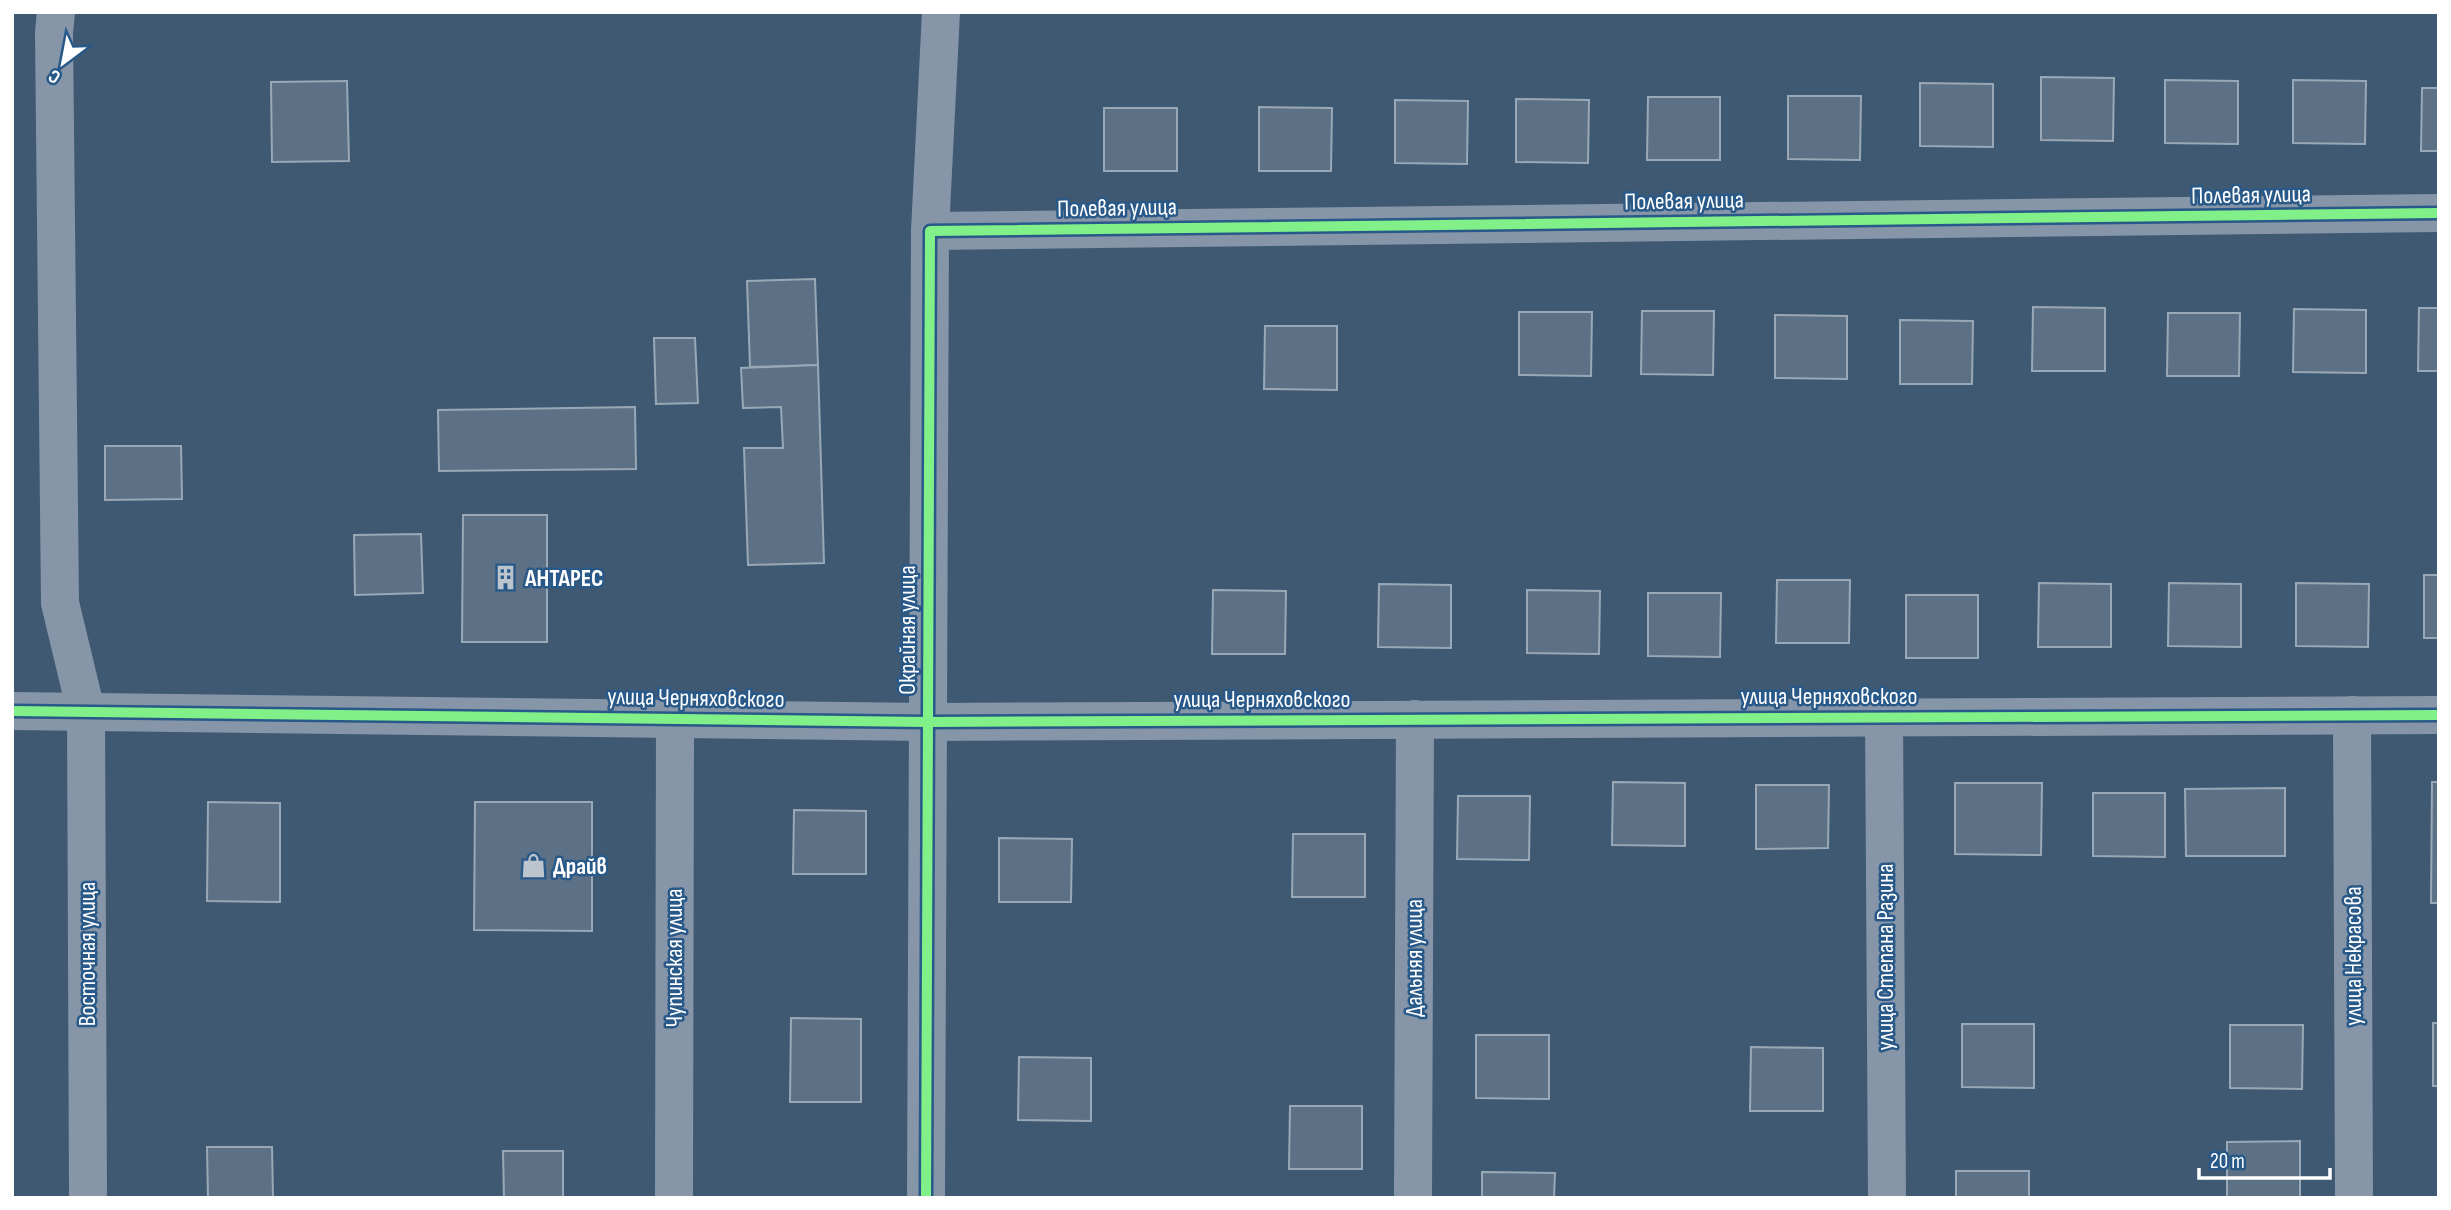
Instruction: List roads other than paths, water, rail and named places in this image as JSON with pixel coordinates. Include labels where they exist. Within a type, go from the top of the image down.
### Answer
[{"type":"street","name":"Восточная улица","points":[[56,12],[54,61],[60,603],[86,711],[88,1198]]},
{"type":"street","name":"Окрайная улица","points":[[926,1198],[930,231],[941,12]]},
{"type":"street","name":"Полевая улица","points":[[930,231],[2439,213]]},
{"type":"street","name":"улица Черняховского","points":[[12,711],[927,722],[2439,715]]},
{"type":"street","name":"улица Некрасова","points":[[2353,715],[2354,1198]]},
{"type":"street","name":"улица Степана Разина","points":[[1884,717],[1887,1198]]},
{"type":"street","name":"Чупинская улица","points":[[674,1198],[675,719]]},
{"type":"street","name":"Дальняя улица","points":[[1413,1198],[1415,719]]},
{"type":"place","name":"АНТАРЕС","points":[[505,578]]},
{"type":"place","name":"Драйв","points":[[533,866]]}]
